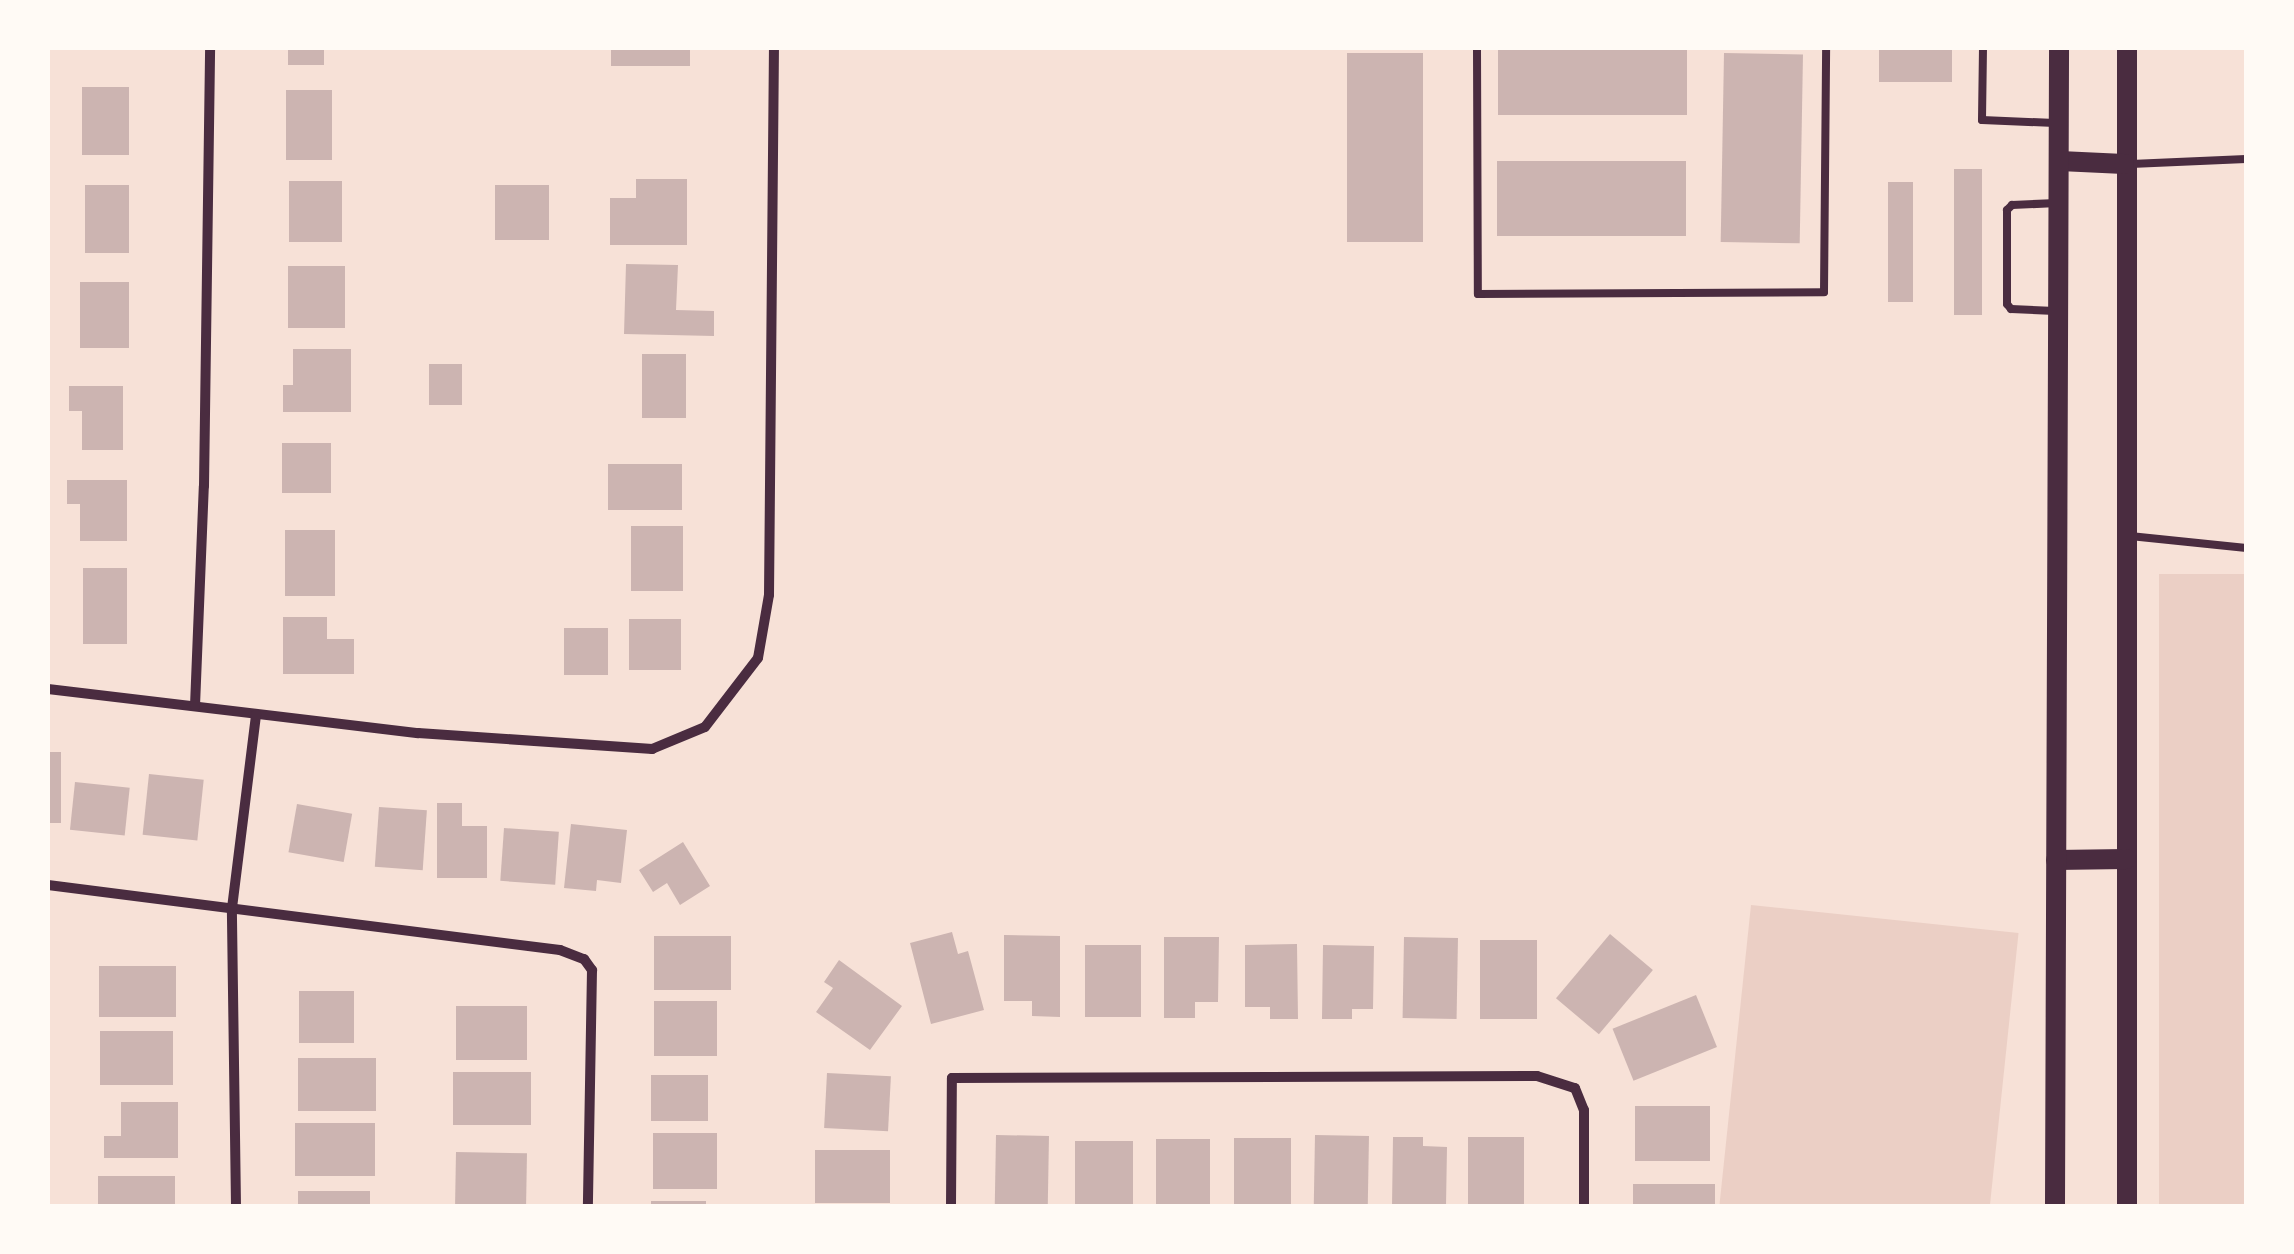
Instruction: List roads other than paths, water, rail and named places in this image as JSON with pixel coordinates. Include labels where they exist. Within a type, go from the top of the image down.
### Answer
[{"type":"main road","points":[[2055,1206],[2059,48]]},
{"type":"main road","points":[[2127,48],[2127,1206]]},
{"type":"main road","points":[[2060,161],[2124,164]]},
{"type":"main road","points":[[2056,860],[2126,859]]},
{"type":"street","points":[[194,706],[204,486],[210,48]]},
{"type":"street","points":[[48,688],[418,733],[652,749],[705,726],[758,658],[769,595],[774,48]]},
{"type":"street","points":[[236,1206],[232,908],[256,714]]},
{"type":"street","points":[[48,885],[560,950],[584,959],[592,970],[588,1206]]},
{"type":"street","points":[[951,1206],[952,1078],[1538,1076],[1574,1088],[1584,1110],[1584,1206]]},
{"type":"lane","points":[[1477,48],[1478,294],[1497,294],[1824,292],[1826,48]]},
{"type":"lane","points":[[1983,48],[1982,120],[2060,123]]},
{"type":"lane","points":[[2124,164],[2246,159]]},
{"type":"lane","points":[[2059,312],[2011,309],[2006,304],[2007,210],[2012,206],[2060,203]]},
{"type":"lane","points":[[2126,535],[2246,548]]}]
